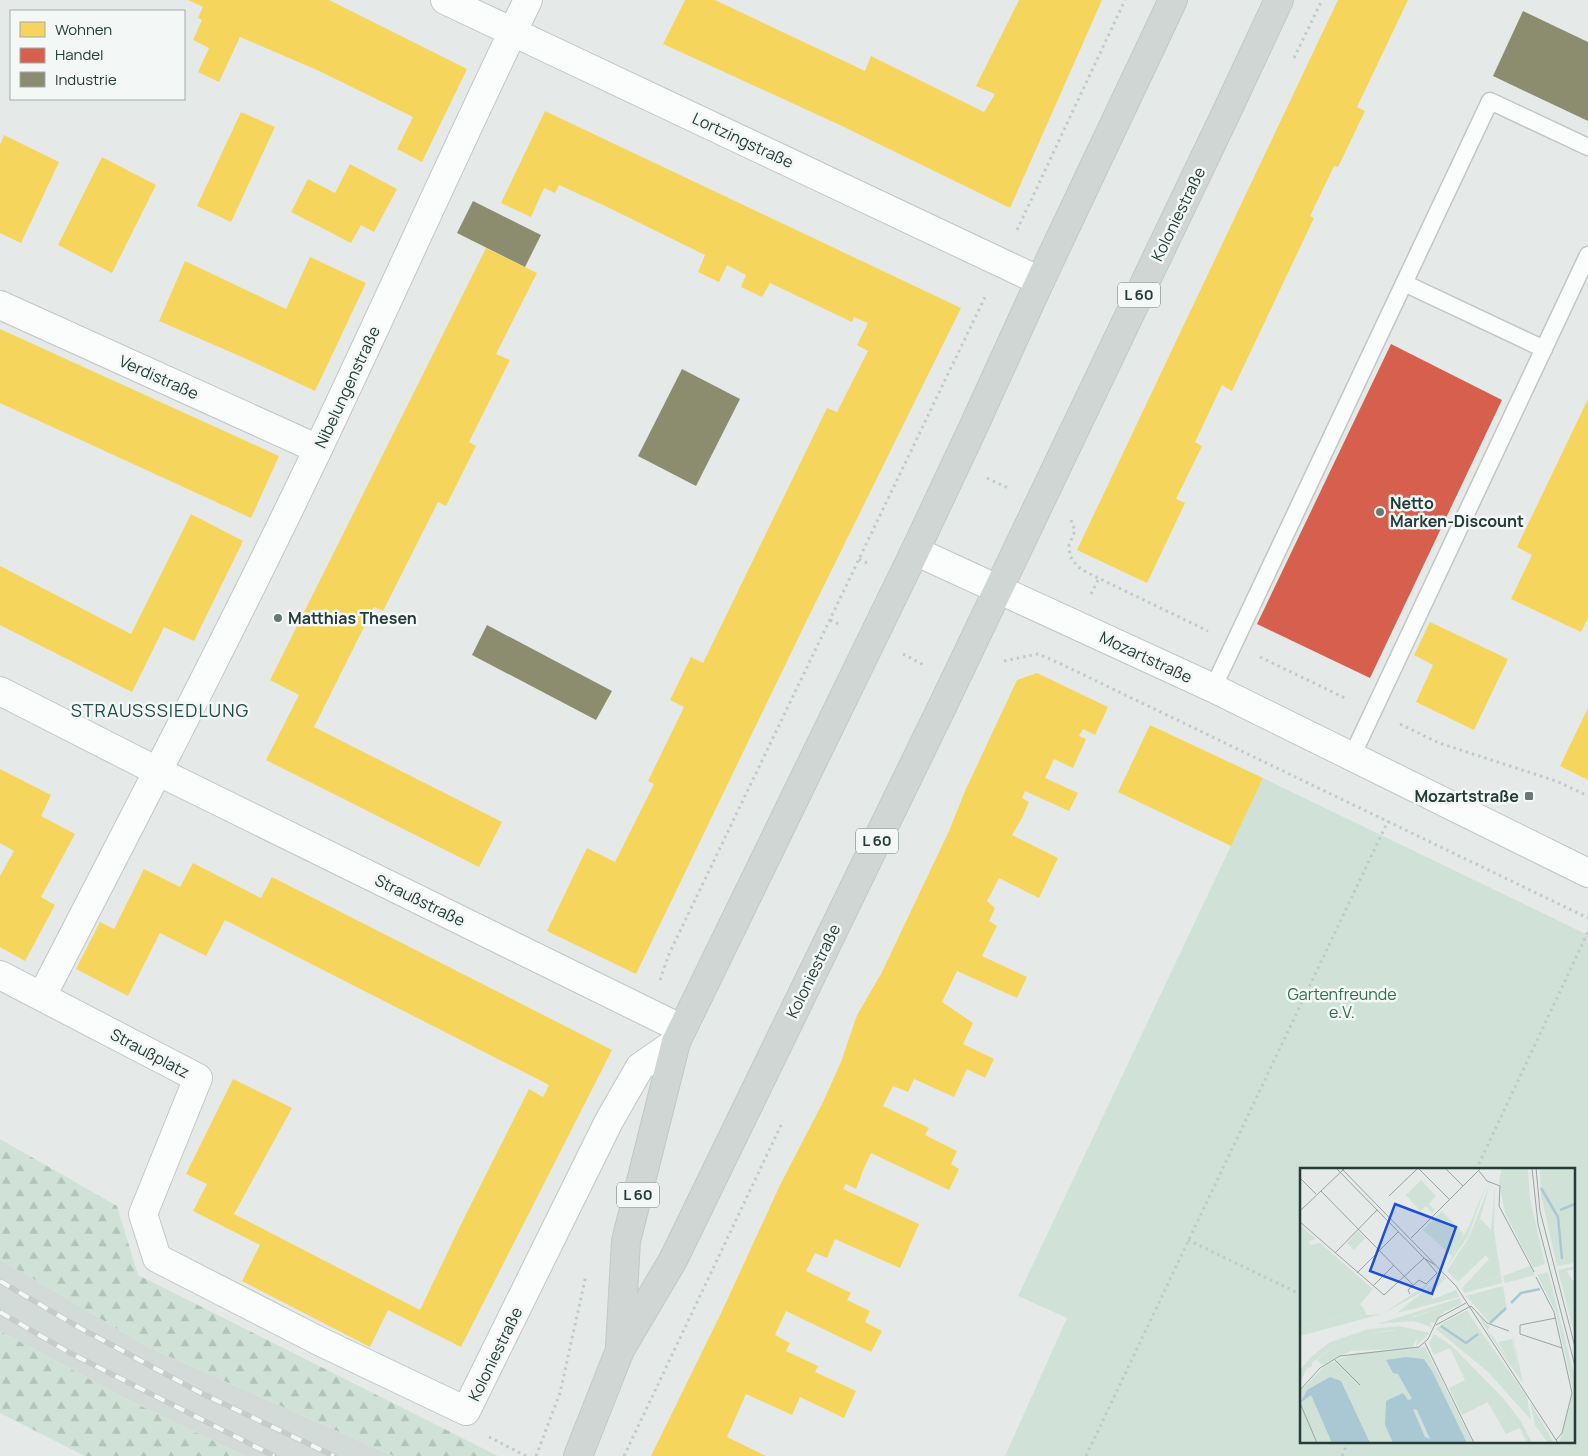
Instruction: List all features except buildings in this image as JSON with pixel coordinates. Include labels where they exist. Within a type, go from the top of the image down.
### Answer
[{"type":"main road","name":"Koloniestraße","points":[[620,1350],[626,1241],[679,1036],[915,551],[1173,0]]},
{"type":"main road","name":"Koloniestraße","points":[[578,1456],[620,1350],[673,1260],[955,680],[1228,111],[1279,0]]},
{"type":"street","name":"Lortzingstraße","points":[[445,0],[1040,281]]},
{"type":"street","name":"Nibelungenstraße","points":[[158,771],[318,449],[528,0]]},
{"type":"street","name":"Verdistraße","points":[[0,305],[318,449]]},
{"type":"street","points":[[915,551],[998,589]]},
{"type":"street","name":"Mozartstraße","points":[[998,589],[1213,688],[1588,873]]},
{"type":"street","name":"Straußstraße","points":[[0,691],[679,1036]]},
{"type":"street","points":[[42,996],[158,771]]},
{"type":"street","name":"Straußplatz","points":[[0,975],[198,1078],[144,1214]]},
{"type":"street","name":"Koloniestraße","points":[[144,1214],[157,1258],[319,1341],[466,1411],[609,1121],[635,1075],[640,1067],[679,1036]]},
{"type":"lane","points":[[1213,688],[1490,101],[1588,147]]},
{"type":"lane","points":[[1352,756],[1588,254]]},
{"type":"lane","points":[[1404,283],[1544,349]]},
{"type":"path","points":[[956,464],[1071,518],[1075,531],[1069,544],[1070,556],[1077,566],[1086,572],[1439,744],[1556,781],[1588,796]]},
{"type":"path","points":[[830,620],[955,680]]},
{"type":"path","points":[[1002,662],[1038,654],[1059,663],[1588,918]]},
{"type":"path","points":[[1086,1456],[1388,821]]},
{"type":"path","points":[[1477,1168],[1588,932]]},
{"type":"path","points":[[624,1456],[786,1116]]},
{"type":"path","points":[[1188,1240],[1300,1294]]},
{"type":"path","points":[[1342,1456],[1347,1444]]},
{"type":"shaded area","points":[[0,1259],[148,1347],[394,1456],[245,1456],[126,1399],[0,1331]]},
{"type":"green space","name":"Gartenfreunde e.V.","points":[[1263,778],[1588,935],[1588,1456],[1005,1456],[1067,1318],[1018,1296]]},
{"type":"green space","points":[[0,1139],[117,1206],[138,1275],[498,1456],[394,1456],[148,1347],[0,1259]]},
{"type":"green space","points":[[0,1331],[126,1399],[245,1456],[85,1456],[0,1413]]},
{"type":"railway","points":[[0,1281],[80,1328],[201,1393],[334,1456]]},
{"type":"railway","points":[[0,1312],[70,1353],[274,1456]]},
{"type":"place","name":"Netto Marken-Discount","points":[[1380,512]]},
{"type":"place","name":"Matthias Thesen","points":[[278,618]]},
{"type":"place","name":"Mozartstraße","points":[[1529,796]]},
{"type":"district","name":"STRAUSSSIEDLUNG","points":[[160,711]]}]
